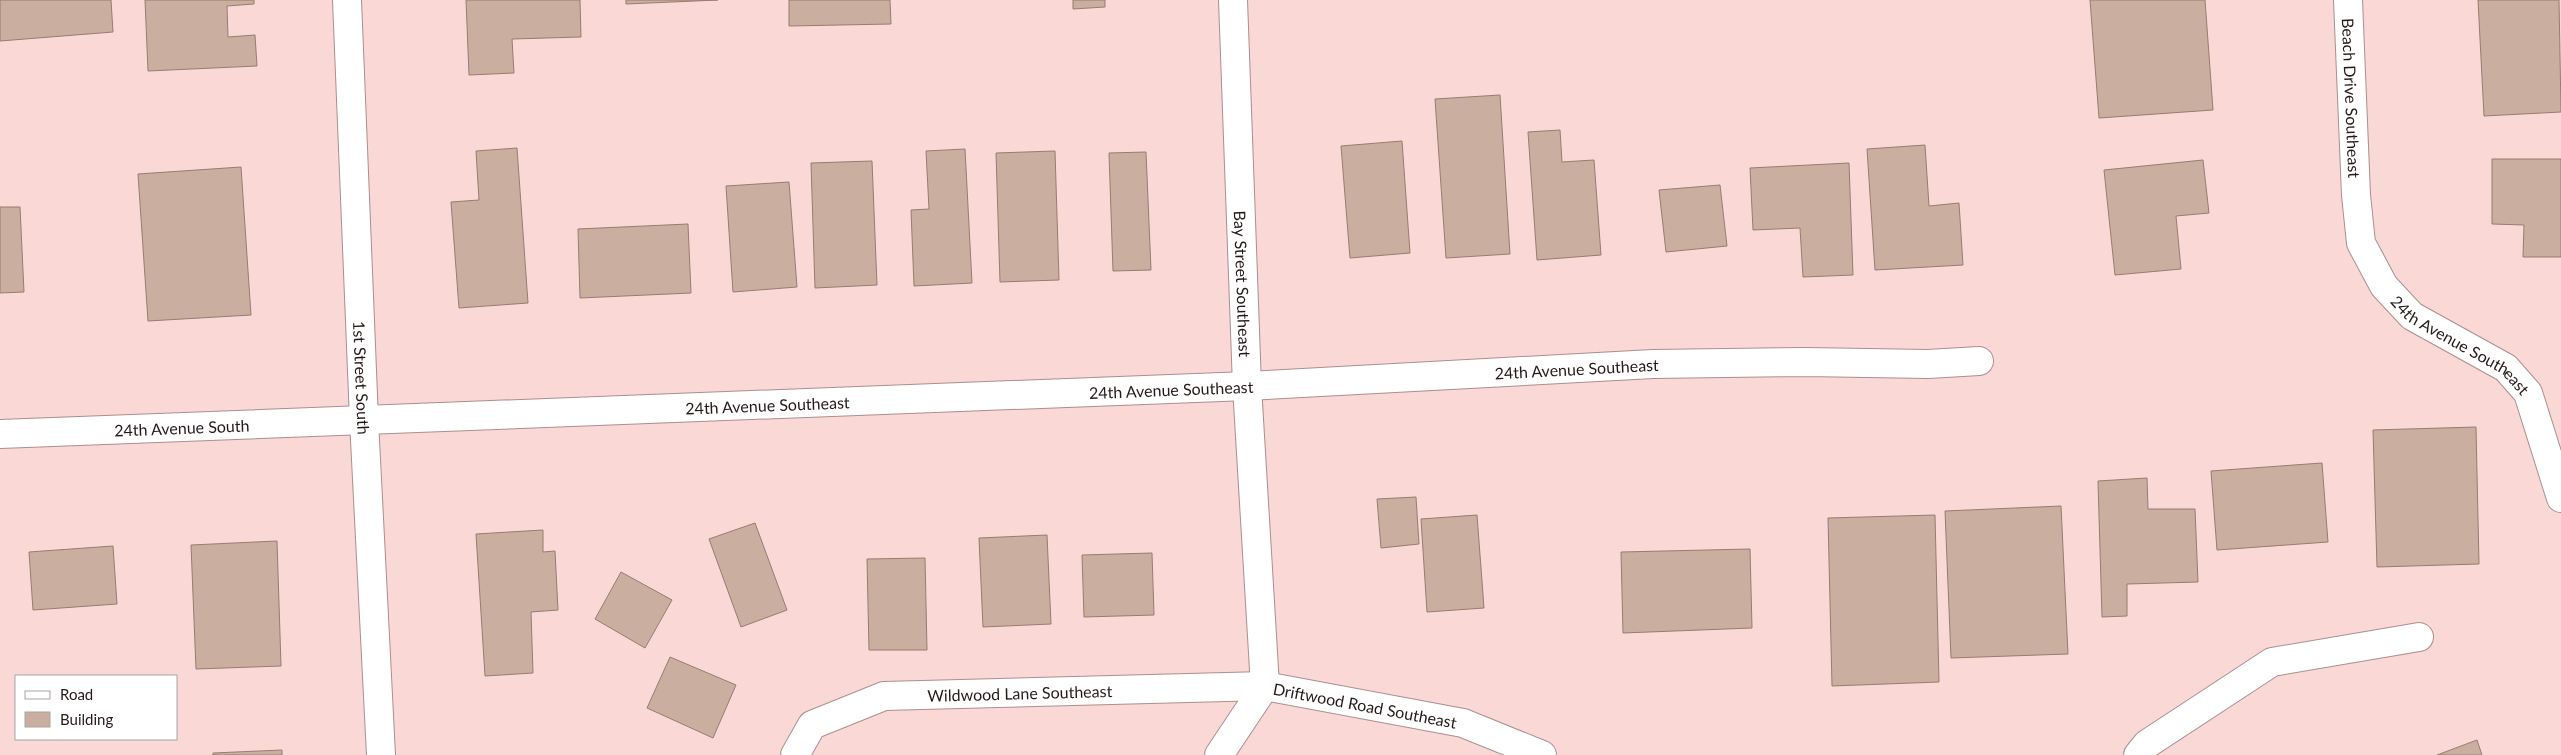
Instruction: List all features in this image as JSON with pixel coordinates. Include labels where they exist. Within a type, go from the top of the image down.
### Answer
[{"type":"street","name":"1st Street South","points":[[347,0],[364,420],[382,755]]},
{"type":"street","name":"Bay Street Southeast","points":[[1233,0],[1247,386],[1265,686]]},
{"type":"street","name":"Beach Drive Southeast","points":[[2348,0],[2356,195]]},
{"type":"street","name":"24th Avenue Southeast","points":[[2356,195],[2361,244],[2384,286],[2412,316],[2506,368],[2528,394],[2561,498]]},
{"type":"street","name":"24th Avenue Southeast","points":[[364,420],[1247,386],[1653,364],[1928,364],[1979,361]]},
{"type":"street","name":"24th Avenue South","points":[[0,434],[364,420]]},
{"type":"street","points":[[2138,755],[2147,744],[2272,662],[2419,637]]},
{"type":"street","name":"Wildwood Lane Southeast","points":[[795,755],[812,724],[884,696],[1265,686]]},
{"type":"street","name":"Driftwood Road Southeast","points":[[1219,755],[1265,686],[1462,723],[1542,755]]},
{"type":"building","points":[[0,0],[111,0],[113,32],[0,41]]},
{"type":"building","points":[[145,0],[254,0],[254,4],[227,6],[228,37],[255,35],[257,66],[148,71]]},
{"type":"building","points":[[466,0],[580,0],[581,37],[512,39],[514,73],[469,75]]},
{"type":"building","points":[[626,0],[718,0],[626,4]]},
{"type":"building","points":[[789,0],[890,0],[891,24],[789,26]]},
{"type":"building","points":[[1073,0],[1105,0],[1105,7],[1073,9]]},
{"type":"building","points":[[2090,0],[2205,0],[2213,110],[2099,118]]},
{"type":"building","points":[[2478,0],[2559,0],[2561,112],[2484,116]]},
{"type":"building","points":[[1500,95],[1510,254],[1446,258],[1435,99]]},
{"type":"building","points":[[1560,130],[1562,162],[1594,160],[1601,255],[1537,260],[1528,132]]},
{"type":"building","points":[[1402,141],[1410,253],[1350,258],[1341,146]]},
{"type":"building","points":[[1925,145],[1929,206],[1959,203],[1963,265],[1875,270],[1867,149]]},
{"type":"building","points":[[517,148],[528,303],[459,308],[451,202],[479,200],[476,151]]},
{"type":"building","points":[[965,149],[972,283],[914,286],[911,210],[929,209],[926,151]]},
{"type":"building","points":[[1055,151],[1059,280],[1000,282],[996,153]]},
{"type":"building","points":[[1146,152],[1151,270],[1113,271],[1109,153]]},
{"type":"building","points":[[2492,159],[2561,159],[2561,257],[2523,257],[2524,225],[2492,224]]},
{"type":"building","points":[[2203,160],[2209,213],[2176,216],[2181,269],[2115,275],[2104,170]]},
{"type":"building","points":[[872,161],[877,285],[815,288],[811,163]]},
{"type":"building","points":[[1849,163],[1853,275],[1803,277],[1800,228],[1753,230],[1750,168]]},
{"type":"building","points":[[241,167],[251,315],[148,321],[138,174]]},
{"type":"building","points":[[789,182],[797,287],[733,292],[726,186]]},
{"type":"building","points":[[1720,185],[1727,246],[1666,252],[1659,190]]},
{"type":"building","points":[[0,207],[20,207],[24,292],[0,293]]},
{"type":"building","points":[[688,224],[691,293],[580,298],[578,229]]},
{"type":"building","points":[[2476,427],[2479,564],[2377,567],[2373,430]]},
{"type":"building","points":[[2322,463],[2328,542],[2217,550],[2211,471]]},
{"type":"building","points":[[2147,478],[2148,509],[2195,509],[2198,582],[2127,584],[2127,616],[2102,617],[2098,481]]},
{"type":"building","points":[[1416,497],[1419,544],[1381,548],[1377,499]]},
{"type":"building","points":[[2061,506],[2068,654],[1951,658],[1945,511]]},
{"type":"building","points":[[1477,515],[1484,608],[1427,612],[1421,519]]},
{"type":"building","points":[[1935,515],[1939,682],[1832,686],[1828,518]]},
{"type":"building","points":[[755,523],[787,610],[741,627],[709,539]]},
{"type":"building","points":[[543,530],[543,552],[555,551],[558,610],[531,612],[533,673],[485,676],[476,534]]},
{"type":"building","points":[[1047,535],[1051,624],[983,627],[979,538]]},
{"type":"building","points":[[277,541],[281,666],[196,669],[191,545]]},
{"type":"building","points":[[113,546],[117,604],[33,610],[29,552]]},
{"type":"building","points":[[1750,549],[1752,628],[1623,633],[1621,552]]},
{"type":"building","points":[[1152,553],[1154,615],[1084,617],[1082,555]]},
{"type":"building","points":[[925,558],[927,650],[869,650],[867,559]]},
{"type":"building","points":[[621,572],[672,600],[645,648],[595,619]]},
{"type":"building","points":[[670,657],[736,685],[713,738],[647,708]]},
{"type":"building","points":[[2477,740],[2482,755],[2437,755]]},
{"type":"building","points":[[282,750],[282,755],[213,755],[213,753]]}]
